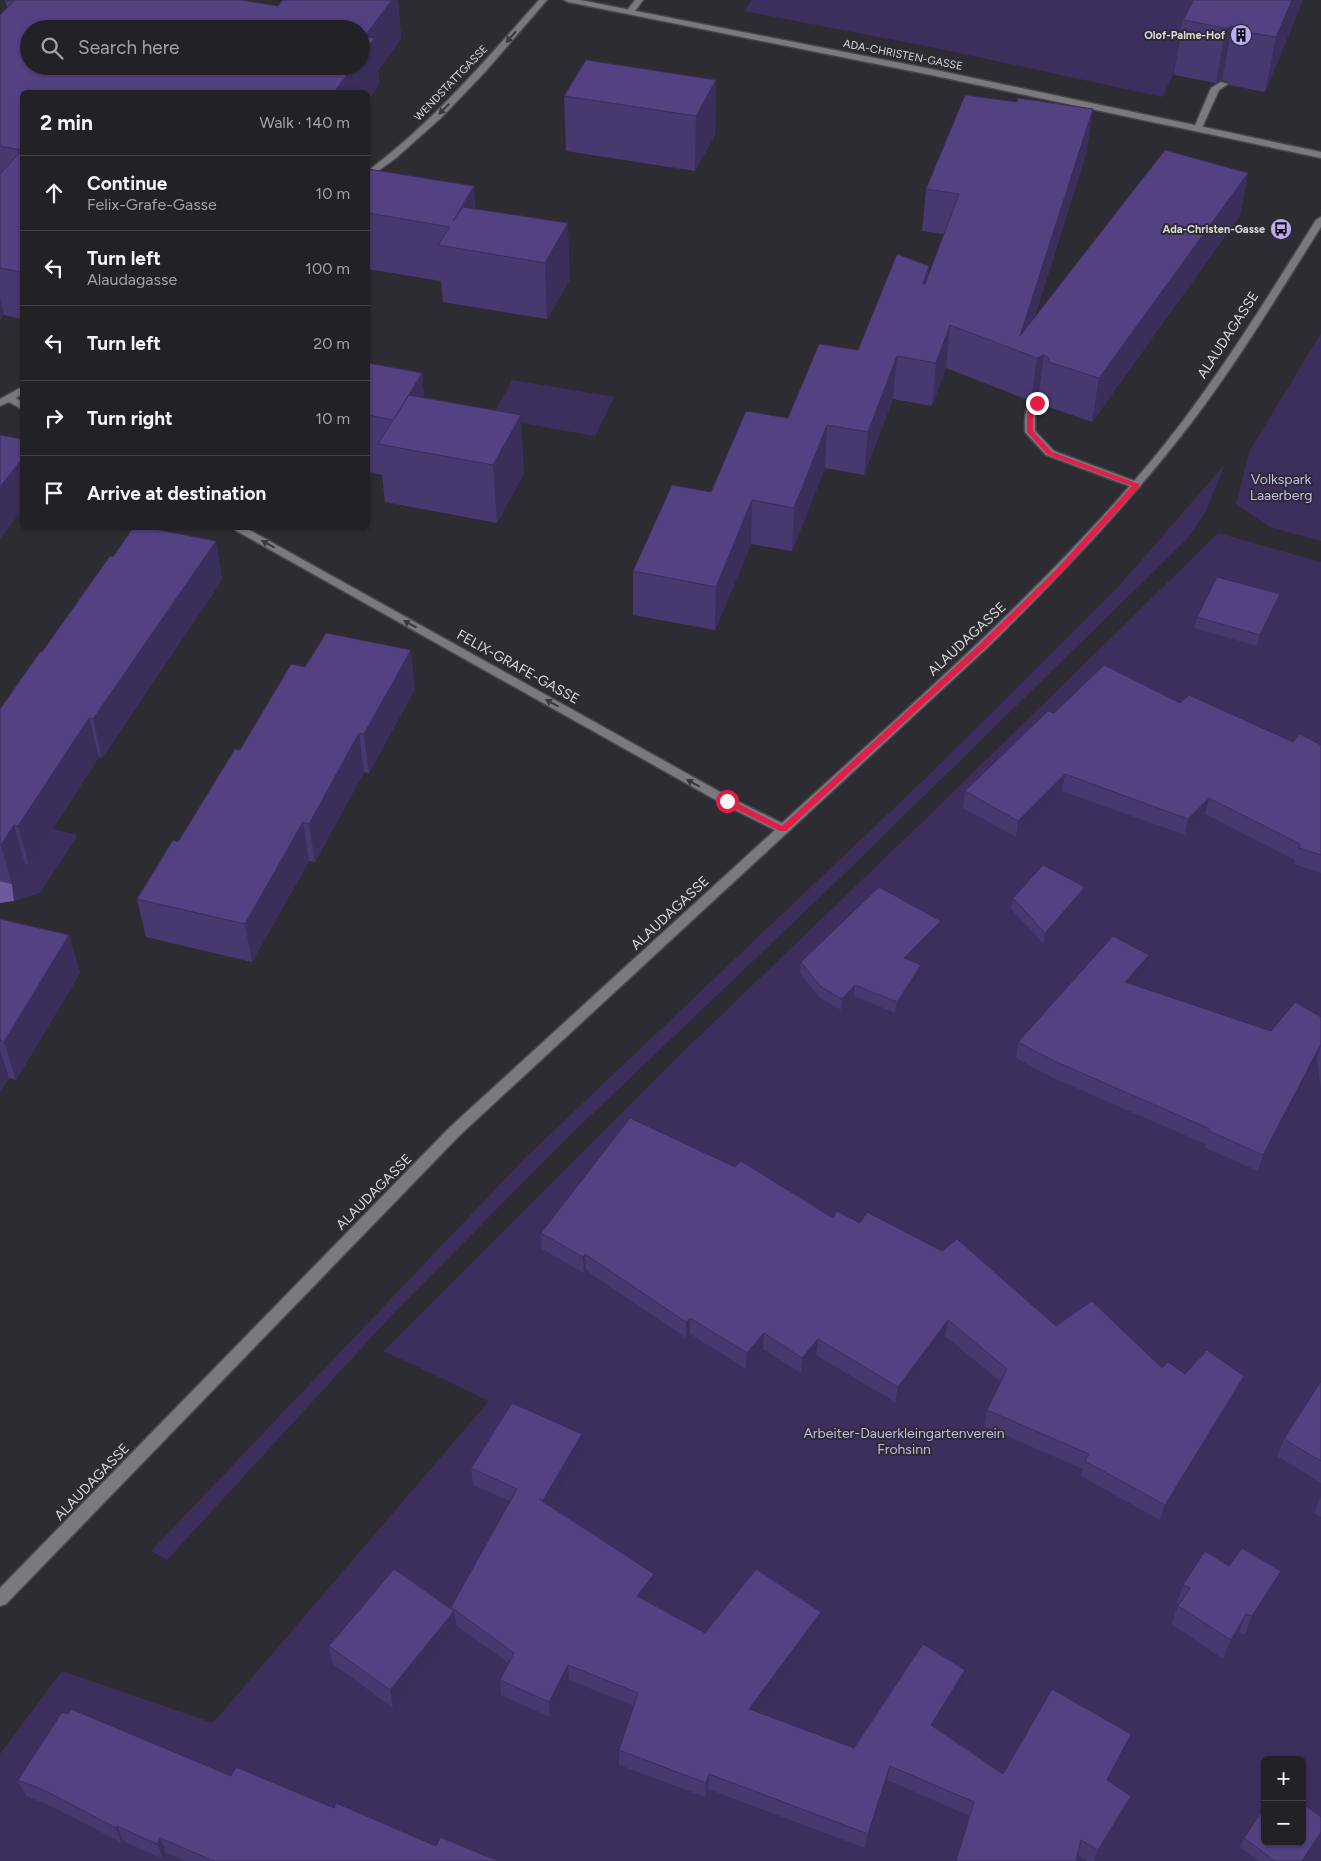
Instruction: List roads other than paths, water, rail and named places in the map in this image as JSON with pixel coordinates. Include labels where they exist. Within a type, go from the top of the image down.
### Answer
[{"type":"street","name":"WENDSTATTGASSE","points":[[370,172],[421,132],[478,75],[543,0]]},
{"type":"street","name":"ADA-CHRISTEN-GASSE","points":[[568,0],[931,72],[1321,155]]},
{"type":"street","points":[[630,12],[639,0]]},
{"type":"street","points":[[1198,128],[1212,84],[1224,84]]},
{"type":"street","name":"ALAUDAGASSE","points":[[0,1598],[455,1131],[783,830],[989,639],[1058,572],[1136,485],[1189,420],[1228,365],[1321,220]]},
{"type":"street","points":[[4,401],[20,391]]},
{"type":"street","points":[[4,401],[20,405]]},
{"type":"street","points":[[1037,403],[1030,412],[1030,432],[1050,453],[1136,485]]},
{"type":"street","name":"FELIX-GRAFE-GASSE","points":[[243,530],[727,801],[783,830]]},
{"type":"place","name":"Olof-Palme-Hof","points":[[1241,35]]},
{"type":"place","name":"Ada-Christen-Gasse","points":[[1281,229]]},
{"type":"park label","name":"Volkspark Laaerberg","points":[[1281,488]]},
{"type":"park label","name":"Arbeiter-Dauerkleingartenverein Frohsinn","points":[[904,1442]]}]
